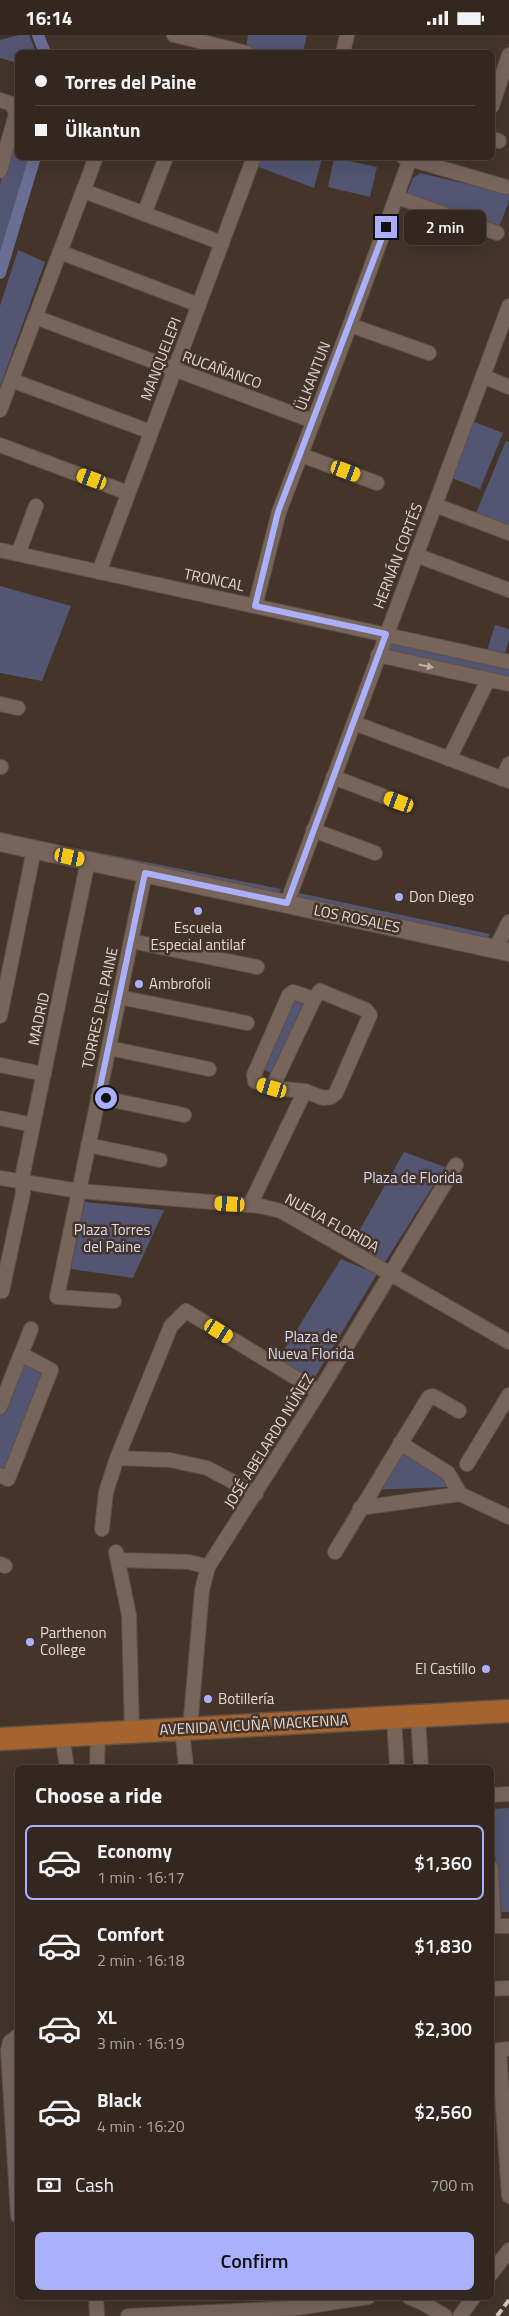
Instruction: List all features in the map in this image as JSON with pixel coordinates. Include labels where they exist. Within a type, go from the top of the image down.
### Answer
[{"type":"main road","name":"AVENIDA VICUÑA MACKENNA","points":[[0,1739],[509,1711]]},
{"type":"street","points":[[174,35],[206,39],[238,50]]},
{"type":"street","points":[[344,50],[346,35]]},
{"type":"street","points":[[496,80],[509,55]]},
{"type":"street","points":[[0,100],[9,103],[15,110]]},
{"type":"street","points":[[0,168],[15,117]]},
{"type":"street","points":[[0,410],[95,160]]},
{"type":"street","points":[[144,214],[165,160]]},
{"type":"street","name":"MANQUELEPI","points":[[99,572],[253,160]]},
{"type":"street","name":"ÜLKANTUN","points":[[255,606],[278,512],[314,421],[397,197],[406,160]]},
{"type":"street","points":[[414,160],[506,187]]},
{"type":"street","points":[[84,191],[222,243]]},
{"type":"street","points":[[397,197],[497,233]]},
{"type":"street","points":[[60,252],[199,305]]},
{"type":"street","name":"HERNÁN CORTÉS","points":[[287,903],[378,655],[508,313]]},
{"type":"street","name":"RUCAÑANCO","points":[[35,317],[314,421]]},
{"type":"street","points":[[350,325],[429,353]]},
{"type":"street","points":[[483,376],[509,387]]},
{"type":"street","points":[[11,380],[151,432]]},
{"type":"street","points":[[0,445],[128,493]]},
{"type":"street","points":[[301,455],[377,483]]},
{"type":"street","points":[[435,505],[509,533]]},
{"type":"street","points":[[18,554],[36,506]]},
{"type":"street","name":"TRONCAL","points":[[0,550],[509,662]]},
{"type":"street","points":[[416,555],[509,591]]},
{"type":"street","points":[[378,655],[509,685]]},
{"type":"street","points":[[449,759],[488,680]]},
{"type":"street","points":[[0,704],[18,708]]},
{"type":"street","points":[[354,723],[505,780],[509,764]]},
{"type":"street","points":[[333,777],[399,802]]},
{"type":"street","points":[[313,830],[375,853]]},
{"type":"street","name":"LOS ROSALES","points":[[0,842],[502,951]]},
{"type":"street","points":[[0,1016],[34,850]]},
{"type":"street","name":"MADRID","points":[[1,1291],[23,1193],[33,1125],[88,861]]},
{"type":"street","name":"TORRES DEL PAINE","points":[[114,1301],[57,1297],[145,873]]},
{"type":"street","points":[[502,951],[509,922]]},
{"type":"street","points":[[131,941],[257,967]]},
{"type":"street","points":[[272,1088],[314,999],[320,991],[366,1010],[370,1015],[336,1093],[331,1097],[323,1098],[305,1091],[272,1088],[258,1084],[255,1081],[254,1075],[289,995],[293,992],[298,992],[314,999]]},
{"type":"street","points":[[119,997],[248,1023]]},
{"type":"street","points":[[109,1048],[209,1069]]},
{"type":"street","points":[[0,1065],[44,1074]]},
{"type":"street","points":[[250,1205],[305,1091]]},
{"type":"street","points":[[98,1097],[184,1115]]},
{"type":"street","points":[[0,1118],[33,1125]]},
{"type":"street","points":[[88,1145],[160,1160]]},
{"type":"street","name":"JOSÉ ABELARDO NÚÑEZ","points":[[186,1765],[186,1729],[202,1590],[208,1567],[319,1392],[456,1165]]},
{"type":"street","name":"NUEVA FLORIDA","points":[[0,1178],[79,1191],[271,1208],[291,1216],[509,1342]]},
{"type":"street","points":[[102,1529],[106,1492],[117,1458],[171,1326],[186,1311],[319,1392]]},
{"type":"street","points":[[0,1405],[31,1329]]},
{"type":"street","points":[[4,1477],[52,1370],[21,1354]]},
{"type":"street","points":[[467,1464],[509,1395]]},
{"type":"street","points":[[335,1552],[429,1397],[433,1396],[459,1411]]},
{"type":"street","points":[[400,1443],[448,1473],[460,1494]]},
{"type":"street","points":[[117,1458],[170,1460],[207,1467],[256,1494]]},
{"type":"street","points":[[360,1508],[460,1494],[509,1517]]},
{"type":"street","points":[[132,1732],[129,1615],[118,1556],[189,1562],[208,1567]]},
{"type":"street","points":[[418,1716],[421,1765]]},
{"type":"street","points":[[394,1718],[397,1765]]},
{"type":"street","points":[[96,1765],[98,1734]]},
{"type":"street","points":[[62,1736],[67,1765]]},
{"type":"street","points":[[494,1795],[509,1794]]},
{"type":"street","points":[[494,1926],[509,1926]]},
{"type":"street","points":[[494,1989],[509,1988]]},
{"type":"street","points":[[15,2038],[10,2042],[8,2050],[15,2166]]},
{"type":"street","points":[[504,2049],[509,2196]]},
{"type":"street","points":[[494,2270],[509,2250]]},
{"type":"street","points":[[96,2300],[97,2316]]},
{"type":"street","points":[[128,2316],[297,2308],[349,2300]]},
{"type":"street","points":[[418,2300],[445,2316]]},
{"type":"street","points":[[460,2316],[472,2300]]},
{"type":"green space","points":[[19,35],[29,35],[35,50],[15,50],[15,62],[0,58],[0,40]]},
{"type":"green space","points":[[248,35],[307,35],[303,50],[259,50],[246,47]]},
{"type":"green space","points":[[15,130],[15,160],[29,160],[0,257],[0,184]]},
{"type":"green space","points":[[259,160],[321,160],[314,188],[256,166]]},
{"type":"green space","points":[[334,160],[344,160],[377,167],[370,197],[328,187]]},
{"type":"green space","points":[[420,173],[509,194],[509,201],[498,230],[405,198],[413,178]]},
{"type":"green space","points":[[18,250],[45,262],[0,387],[0,306]]},
{"type":"green space","points":[[472,421],[503,433],[480,489],[449,477]]},
{"type":"green space","points":[[506,441],[509,442],[509,526],[476,513]]},
{"type":"green space","points":[[0,586],[71,606],[42,681],[0,673]]},
{"type":"green space","points":[[495,625],[509,629],[509,640],[504,656],[487,651]]},
{"type":"green space","points":[[391,643],[509,669],[509,678],[389,650]]},
{"type":"green space","points":[[0,833],[281,889],[278,897],[0,838]]},
{"type":"green space","points":[[299,893],[490,934],[485,943],[296,901]]},
{"type":"green space","points":[[293,995],[305,1000],[273,1074],[261,1068]]},
{"type":"green space","name":"Plaza de Florida","points":[[404,1152],[445,1167],[385,1262],[351,1245]]},
{"type":"green space","name":"Plaza Torres del Paine","points":[[85,1202],[164,1210],[133,1278],[71,1269]]},
{"type":"green space","name":"Plaza de Nueva Florida","points":[[341,1259],[377,1274],[312,1382],[279,1358]]},
{"type":"green space","points":[[23,1361],[45,1373],[6,1473],[0,1470],[0,1411]]},
{"type":"green space","points":[[394,1446],[448,1478],[449,1487],[369,1490]]},
{"type":"green space","points":[[509,1808],[509,1912],[498,1912],[494,1809]]},
{"type":"waterway","points":[[38,35],[44,50]]},
{"type":"waterway","points":[[0,273],[34,160]]},
{"type":"railway","points":[[497,2316],[509,2300]]},
{"type":"place","name":"Don Diego","points":[[399,897]]},
{"type":"place","name":"Escuela Especial antilaf","points":[[198,911]]},
{"type":"place","name":"Ambrofoli","points":[[139,984]]},
{"type":"place","name":"Parthenon College","points":[[30,1642]]},
{"type":"place","name":"El Castillo","points":[[486,1669]]},
{"type":"place","name":"Botillería","points":[[208,1699]]},
{"type":"route","points":[[106,1098],[98,1097],[145,873],[287,903],[386,634],[255,606],[278,512],[386,227]]}]
